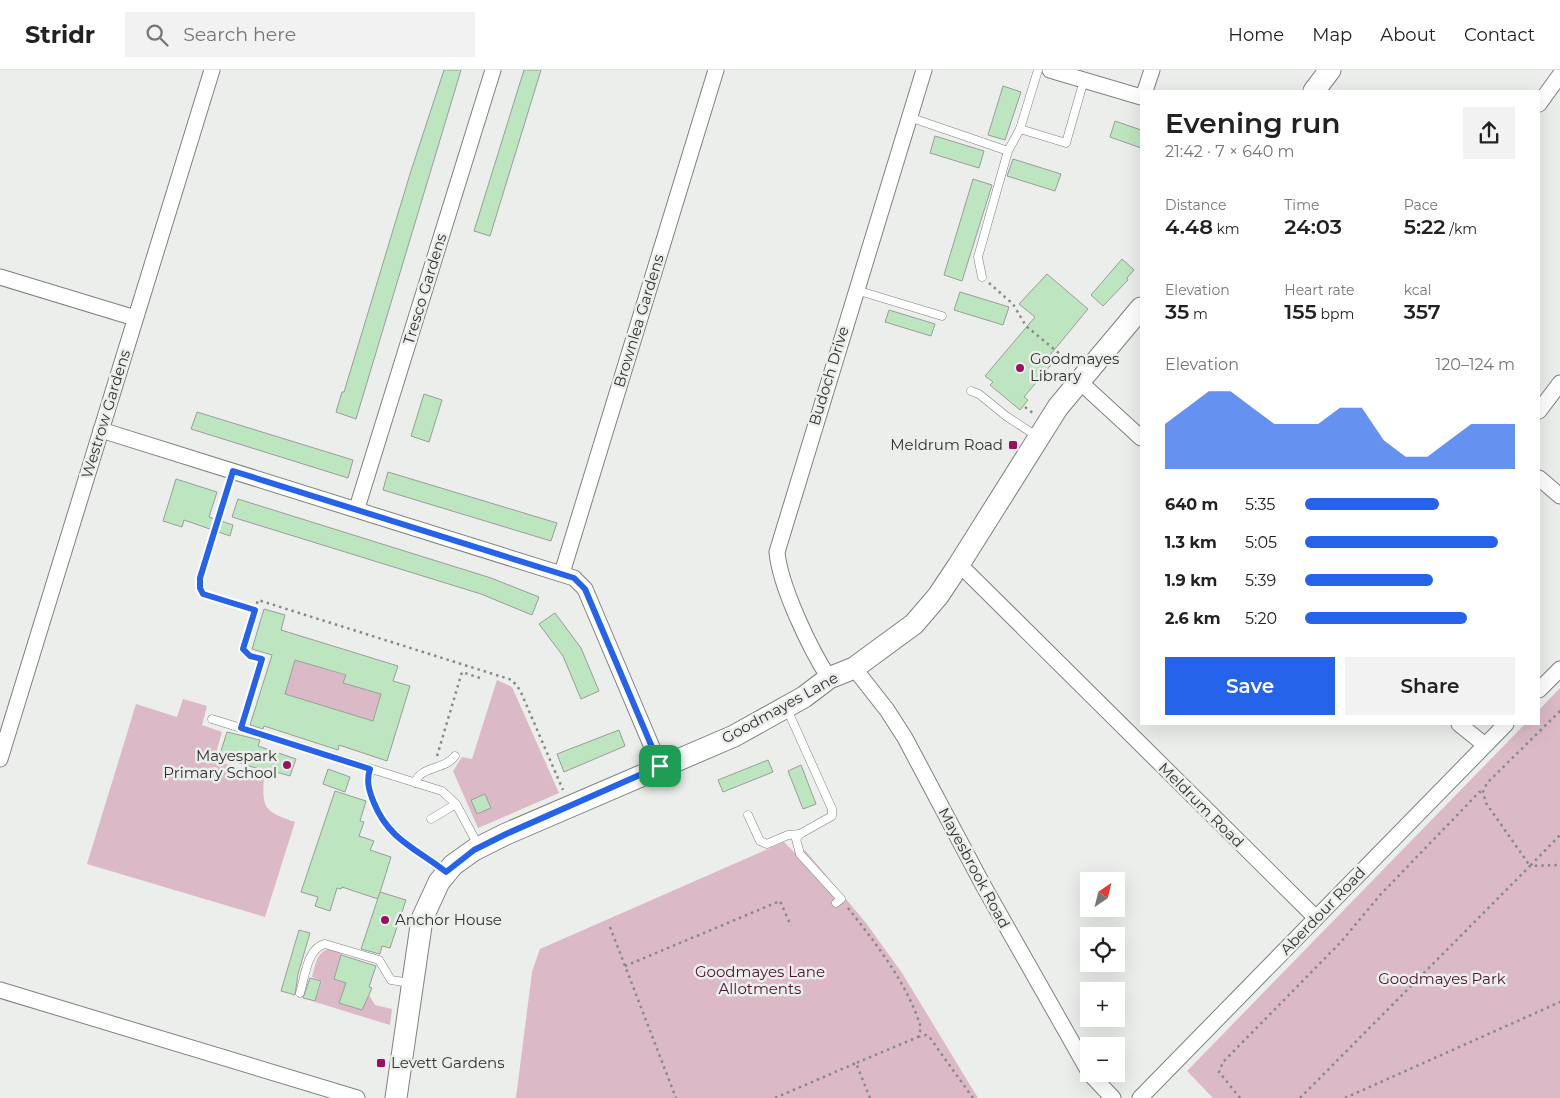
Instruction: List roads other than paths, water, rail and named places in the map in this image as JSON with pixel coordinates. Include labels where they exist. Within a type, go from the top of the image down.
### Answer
[{"type":"main road","points":[[1315,90],[1330,70]]},
{"type":"main road","name":"Goodmayes Lane","points":[[396,1098],[425,909],[446,872],[461,858],[479,847],[660,766],[734,736],[786,707],[829,678],[854,668],[914,624],[938,596],[958,566],[1038,437],[1081,378],[1140,309]]},
{"type":"street","name":"Westrow Gardens","points":[[0,759],[212,70]]},
{"type":"street","name":"Tresco Gardens","points":[[357,508],[493,70]]},
{"type":"street","name":"Brownlea Gardens","points":[[562,573],[716,70]]},
{"type":"street","name":"Budoch Drive","points":[[829,678],[817,658],[783,581],[777,552],[924,70]]},
{"type":"street","points":[[1050,70],[1140,97]]},
{"type":"street","points":[[1145,90],[1152,70]]},
{"type":"street","points":[[1540,103],[1560,76]]},
{"type":"street","points":[[0,277],[135,318]]},
{"type":"street","points":[[1081,378],[1140,437]]},
{"type":"street","points":[[1540,410],[1560,383]]},
{"type":"street","points":[[101,430],[357,508],[574,578],[585,589],[660,766]]},
{"type":"street","points":[[1540,479],[1560,496]]},
{"type":"street","name":"Meldrum Road","points":[[958,566],[966,571],[1316,918]]},
{"type":"street","name":"Mayesbrook Road","points":[[854,668],[887,710],[905,738],[983,885],[1080,1057]]},
{"type":"street","points":[[1540,689],[1560,668]]},
{"type":"street","points":[[1460,725],[1485,745]]},
{"type":"street","name":"Aberdour Road","points":[[1140,1098],[1505,725]]},
{"type":"street","points":[[0,990],[357,1098]]},
{"type":"street","name":"Mayesbrook Road","points":[[1098,1082],[1113,1098]]},
{"type":"lane","points":[[982,277],[978,257],[1008,152],[1020,129],[1038,70]]},
{"type":"lane","points":[[1020,129],[1066,143],[1084,80]]},
{"type":"lane","points":[[909,118],[1008,152]]},
{"type":"lane","points":[[856,290],[942,316]]},
{"type":"lane","points":[[971,391],[979,394],[1006,416],[1038,437]]},
{"type":"lane","points":[[786,707],[832,809],[832,816],[800,834],[796,839],[800,854],[838,901]]},
{"type":"lane","points":[[212,719],[370,769],[397,782],[415,783],[442,791],[456,804],[479,847]]},
{"type":"lane","points":[[415,783],[416,777],[422,773],[451,762],[456,756]]},
{"type":"lane","points":[[370,769],[369,789],[380,817],[387,828],[398,839],[446,872]]},
{"type":"lane","points":[[431,819],[456,804]]},
{"type":"lane","points":[[748,815],[760,841],[767,844],[788,835],[800,834]]},
{"type":"lane","points":[[300,993],[313,952],[319,945],[325,944],[380,960],[391,980],[412,984]]},
{"type":"place","name":"Goodmayes Library","points":[[1020,368]]},
{"type":"place","name":"Meldrum Road","points":[[1013,445]]},
{"type":"place","name":"Mayespark Primary School","points":[[287,765]]},
{"type":"place","name":"Anchor House","points":[[385,920]]},
{"type":"place","name":"Levett Gardens","points":[[381,1063]]},
{"type":"park label","name":"Goodmayes Park","points":[[1442,979]]},
{"type":"park label","name":"Goodmayes Lane Allotments","points":[[760,980]]}]
